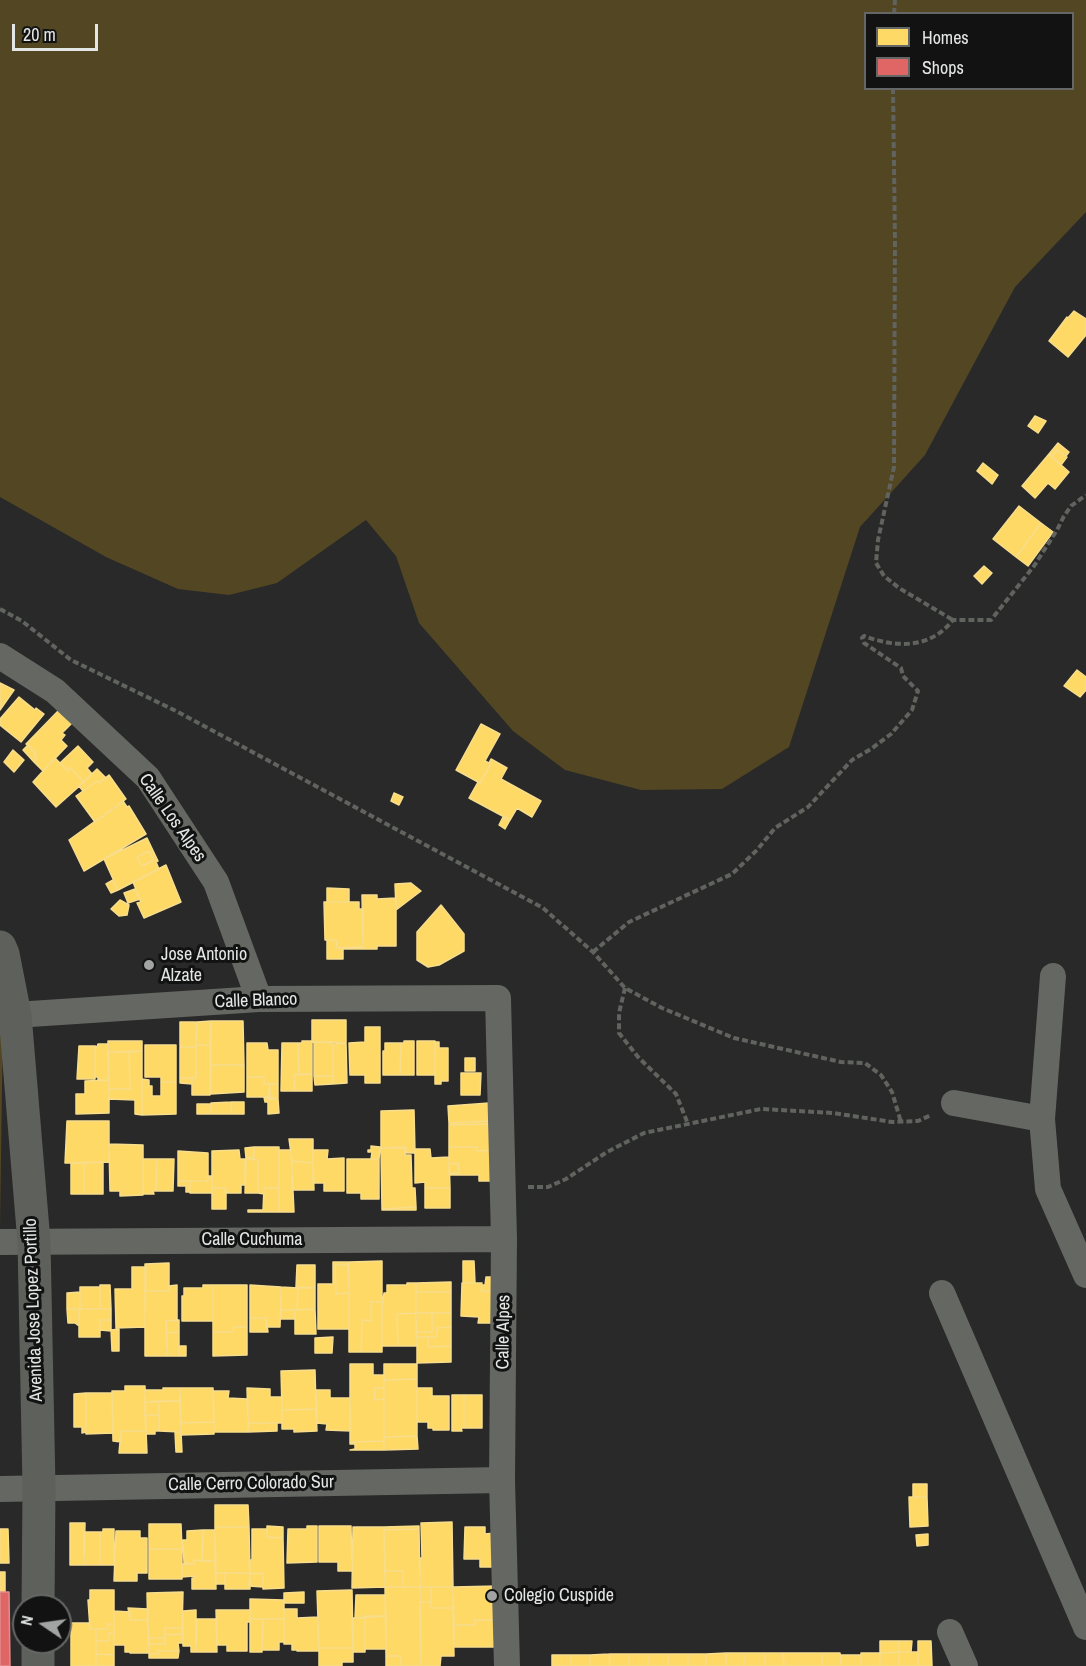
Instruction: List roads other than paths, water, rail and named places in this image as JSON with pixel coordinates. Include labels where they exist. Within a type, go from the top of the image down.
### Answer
[{"type":"street","name":"Calle Los Alpes","points":[[0,656],[55,691],[148,778],[216,882],[259,999]]},
{"type":"street","name":"Avenida Jose Lopez Portillo","points":[[0,947],[15,1015],[34,1242],[39,1487],[38,1594]]},
{"type":"street","points":[[1053,975],[1042,1119],[1048,1189],[1086,1275]]},
{"type":"street","name":"Calle Blanco","points":[[15,1015],[259,999],[498,998]]},
{"type":"street","name":"Calle Alpes","points":[[498,998],[504,1239],[502,1480],[507,1666]]},
{"type":"street","points":[[945,1107],[1042,1119]]},
{"type":"street","name":"Calle Cuchuma","points":[[0,1242],[504,1239]]},
{"type":"street","points":[[942,1293],[1086,1627]]},
{"type":"street","name":"Calle Cerro Colorado Sur","points":[[0,1490],[39,1487],[502,1480]]},
{"type":"street","points":[[950,1632],[965,1666]]},
{"type":"place","name":"Jose Antonio Alzate","points":[[149,965]]},
{"type":"place","name":"Colegio Cuspide","points":[[492,1596]]}]
